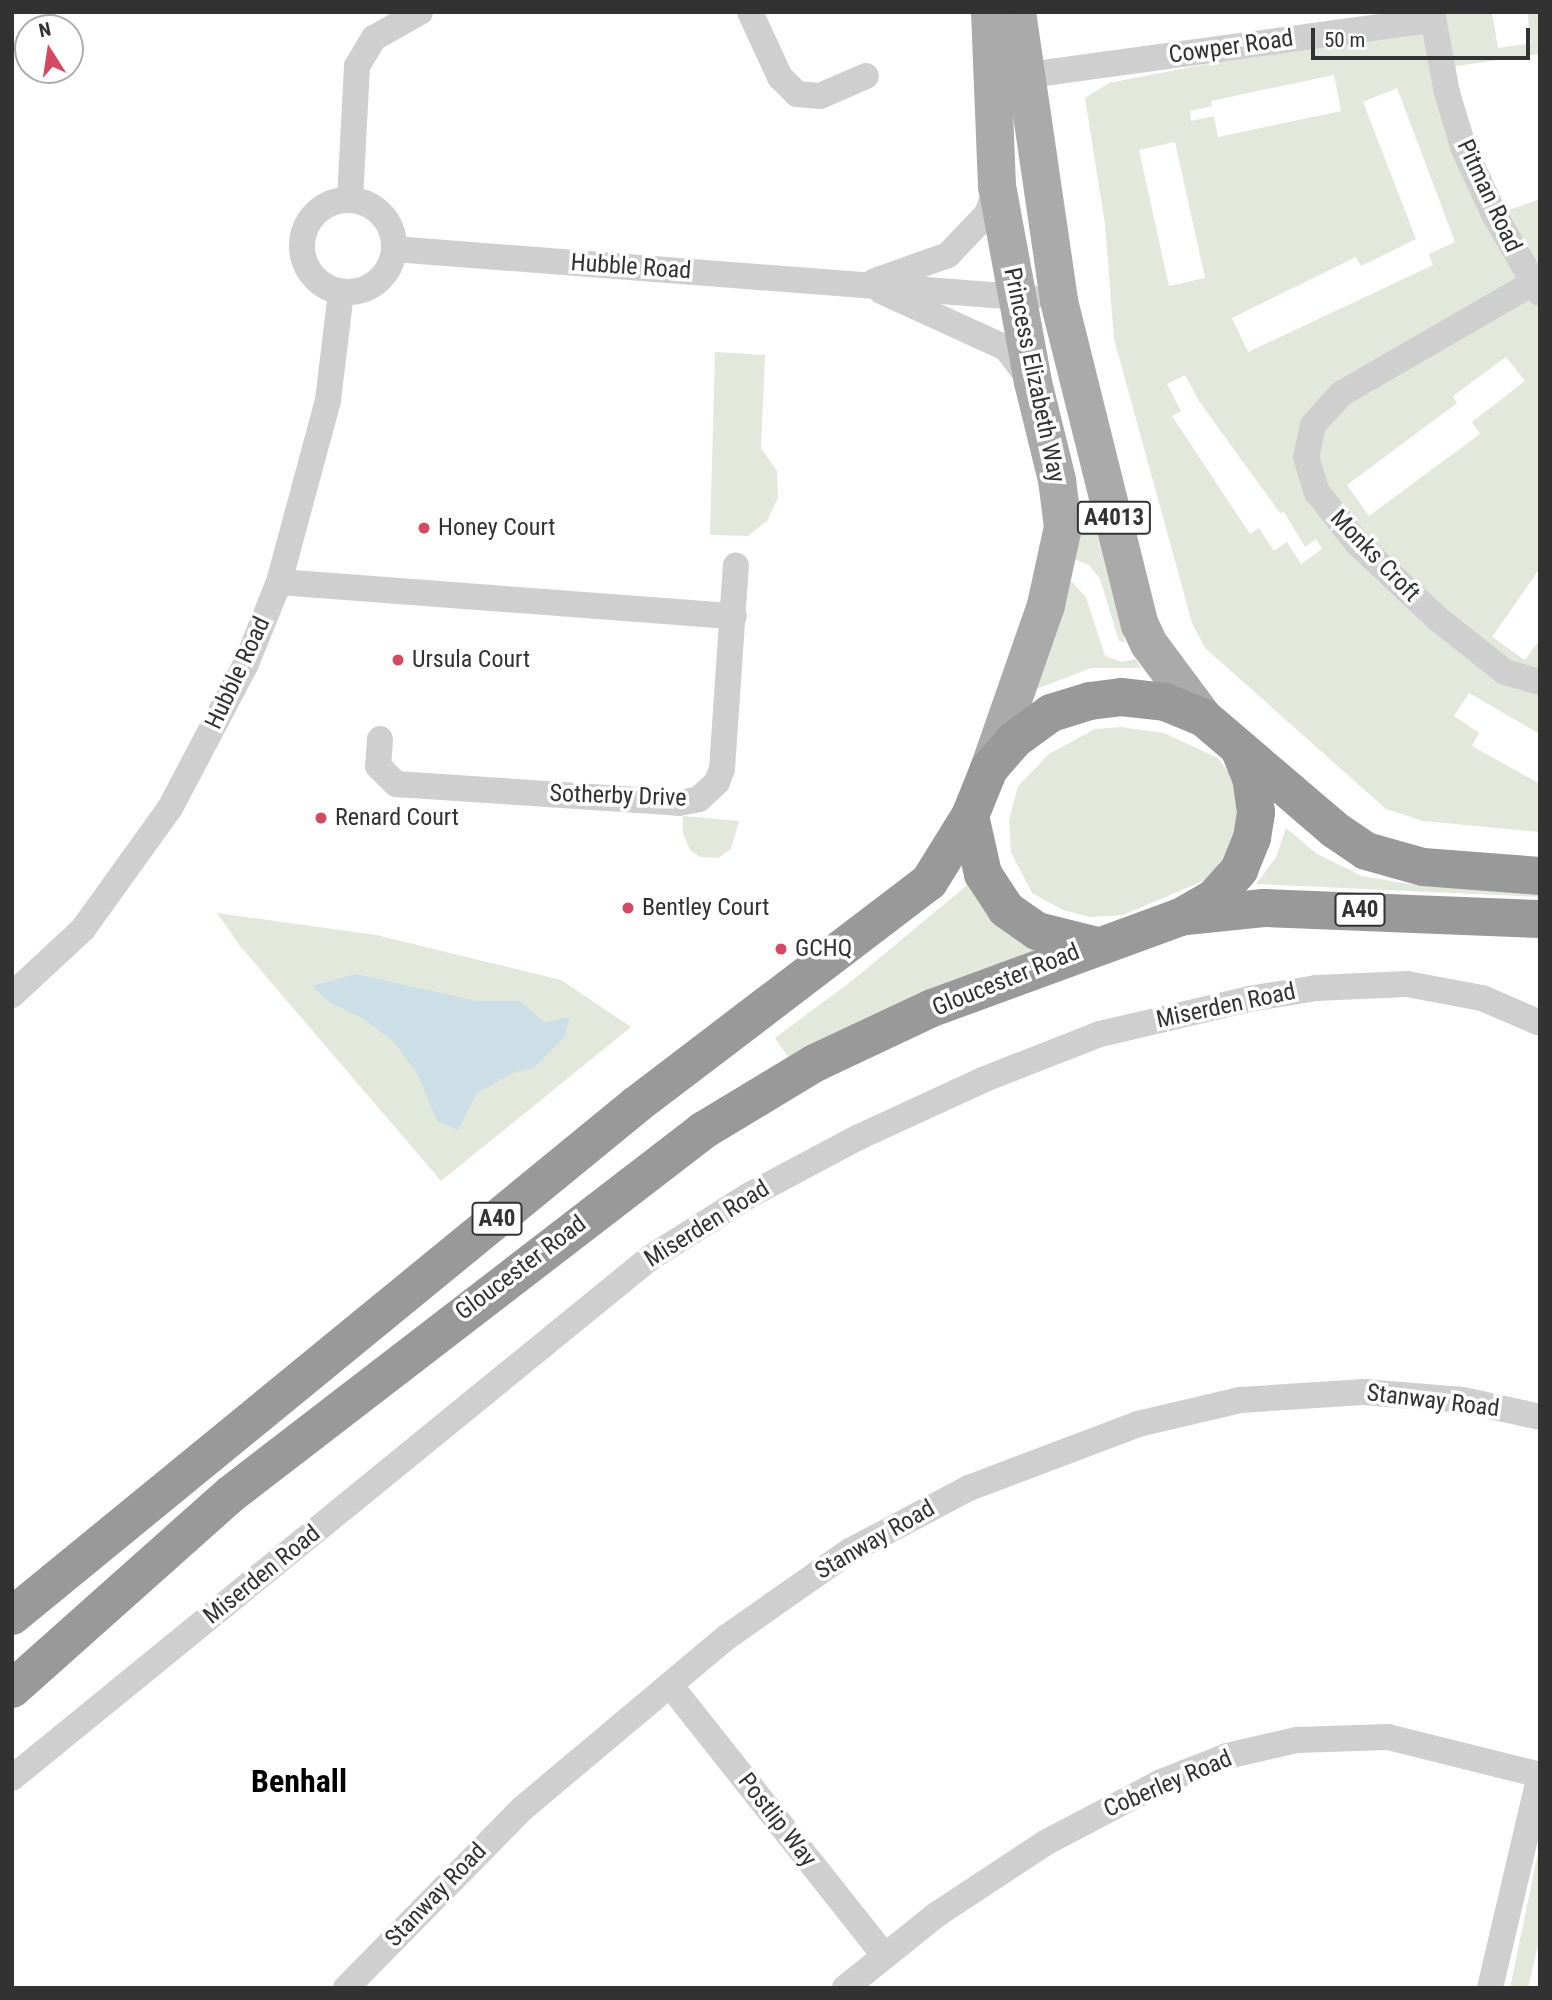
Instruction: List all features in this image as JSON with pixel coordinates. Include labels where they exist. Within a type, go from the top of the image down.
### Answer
[{"type":"highway","name":"Gloucester Road","points":[[12,1616],[636,1105],[929,882],[970,816],[989,769],[1014,740],[1051,713],[1090,701],[1121,697],[1165,702],[1204,718],[1238,748]]},
{"type":"highway","name":"A40","points":[[1238,748],[1335,830],[1366,850],[1423,867],[1540,876]]},
{"type":"highway","points":[[1181,917],[1214,898],[1239,870],[1252,838],[1255,812],[1251,778],[1238,748]]},
{"type":"highway","points":[[970,816],[983,874],[1006,909],[1037,931],[1093,945]]},
{"type":"highway","name":"A40","points":[[1181,917],[1264,908],[1540,919]]},
{"type":"highway","name":"Gloucester Road","points":[[12,1689],[232,1494],[705,1130],[815,1063],[932,1008],[1093,945],[1181,917]]},
{"type":"main road","name":"Princess Elizabeth Way","points":[[989,769],[1046,605],[1063,527],[1057,480],[1033,382],[1015,326],[998,186],[990,12]]},
{"type":"main road","name":"Princess Elizabeth Way","points":[[1017,12],[1029,75],[1059,301],[1140,625],[1149,644],[1204,718]]},
{"type":"street","points":[[350,200],[357,66],[374,38],[420,12]]},
{"type":"street","points":[[750,12],[780,77],[797,94],[820,96],[866,76]]},
{"type":"street","name":"Cowper Road","points":[[1029,75],[1433,16]]},
{"type":"street","name":"Pitman Road","points":[[1433,16],[1464,149],[1537,288]]},
{"type":"street","name":"Hubble Road","points":[[867,284],[948,255],[987,214],[998,186]]},
{"type":"street","points":[[350,200],[364,202],[382,215],[393,234],[394,249],[383,277],[356,292],[341,292],[316,281],[302,257],[301,242],[312,216],[322,207],[350,200]]},
{"type":"street","name":"Hubble Road","points":[[394,249],[867,284],[1015,326],[1059,301]]},
{"type":"street","name":"Hubble Road","points":[[867,284],[1015,326]]},
{"type":"street","name":"Monks Croft","points":[[1537,288],[1327,404],[1312,425],[1306,457],[1317,492],[1357,542],[1438,619],[1505,672],[1540,682]]},
{"type":"street","name":"Hubble Road","points":[[12,995],[83,929],[170,808],[246,664],[279,582],[328,400],[341,292]]},
{"type":"street","points":[[1015,326],[1059,301]]},
{"type":"street","name":"Sotherby Drive","points":[[380,739],[378,766],[396,784],[690,802],[708,793],[722,769],[736,565]]},
{"type":"street","points":[[279,582],[734,616]]},
{"type":"street","name":"Miserden Road","points":[[12,1778],[650,1258],[748,1196],[859,1137],[985,1079],[1100,1034],[1249,999],[1315,988],[1407,984],[1482,998],[1540,1023]]},
{"type":"street","name":"Stanway Road","points":[[346,1988],[523,1808],[670,1685],[788,1592],[915,1515],[1025,1464],[1138,1424],[1240,1400],[1327,1392],[1417,1395],[1540,1417]]},
{"type":"street","name":"Postlip Way","points":[[670,1685],[884,1955]]},
{"type":"street","name":"Coberley Road","points":[[845,1988],[884,1955],[1045,1843],[1161,1782],[1227,1756],[1321,1737],[1388,1737],[1540,1775]]},
{"type":"street","points":[[1490,1988],[1540,1775]]},
{"type":"shaded area","points":[[1432,12],[1492,12],[1498,48],[1531,43],[1527,12],[1540,12],[1540,54],[1443,68],[1495,215],[1540,199],[1540,568],[1492,637],[1525,660],[1540,639],[1540,734],[1469,693],[1454,716],[1479,733],[1472,746],[1540,784],[1540,832],[1423,821],[1386,809],[1205,648],[1192,623],[1114,339],[1105,224],[1085,98],[1109,83],[1433,20]],"holes":[[[1334,75],[1341,111],[1218,137],[1214,116],[1191,121],[1190,111],[1212,106],[1211,101]],[[1397,88],[1455,242],[1429,254],[1433,265],[1248,352],[1232,318],[1356,257],[1361,266],[1416,239],[1363,102]],[[1175,142],[1205,278],[1169,286],[1139,150]],[[1506,357],[1525,381],[1472,422],[1480,434],[1369,516],[1347,485],[1457,403],[1453,396]],[[1185,375],[1199,401],[1280,513],[1284,512],[1305,547],[1316,539],[1322,549],[1301,564],[1287,542],[1274,551],[1259,528],[1250,534],[1172,416],[1181,411],[1167,384]]]},
{"type":"shaded area","points":[[715,352],[765,355],[761,448],[777,471],[778,498],[767,521],[748,536],[710,535]]},
{"type":"shaded area","points":[[1078,512],[1091,512],[1125,642],[1119,641],[1100,579],[1089,565],[1074,559]]},
{"type":"shaded area","points":[[1071,581],[1086,597],[1105,656],[1122,662],[1136,659],[1141,668],[1091,668],[1034,690]]},
{"type":"shaded area","points":[[1121,727],[1164,733],[1218,758],[1237,784],[1234,845],[1208,879],[1123,915],[1090,917],[1063,910],[1032,893],[1011,852],[1009,821],[1018,786],[1049,754],[1095,729]]},
{"type":"shaded area","points":[[683,816],[739,821],[731,849],[718,858],[700,857],[690,850],[683,833]]},
{"type":"shaded area","points":[[1286,828],[1317,854],[1362,876],[1420,886],[1540,892],[1540,897],[1256,884],[1276,857]]},
{"type":"shaded area","points":[[972,881],[1043,949],[789,1058],[775,1038],[853,980]]},
{"type":"shaded area","points":[[217,913],[376,935],[561,980],[631,1027],[441,1181],[240,946]]},
{"type":"shaded area","points":[[356,974],[477,1001],[520,1001],[544,1022],[570,1017],[564,1038],[534,1068],[515,1072],[477,1093],[458,1130],[437,1121],[417,1073],[393,1041],[362,1018],[329,1002],[312,986]]},
{"type":"shaded area","points":[[1540,1843],[1540,1937],[1528,1988],[1510,1988]]},
{"type":"place","name":"Honey Court","points":[[424,528]]},
{"type":"place","name":"Ursula Court","points":[[398,660]]},
{"type":"place","name":"Renard Court","points":[[321,818]]},
{"type":"place","name":"Bentley Court","points":[[628,908]]},
{"type":"place","name":"GCHQ","points":[[781,949]]},
{"type":"district","name":"Benhall","points":[[299,1781]]}]
